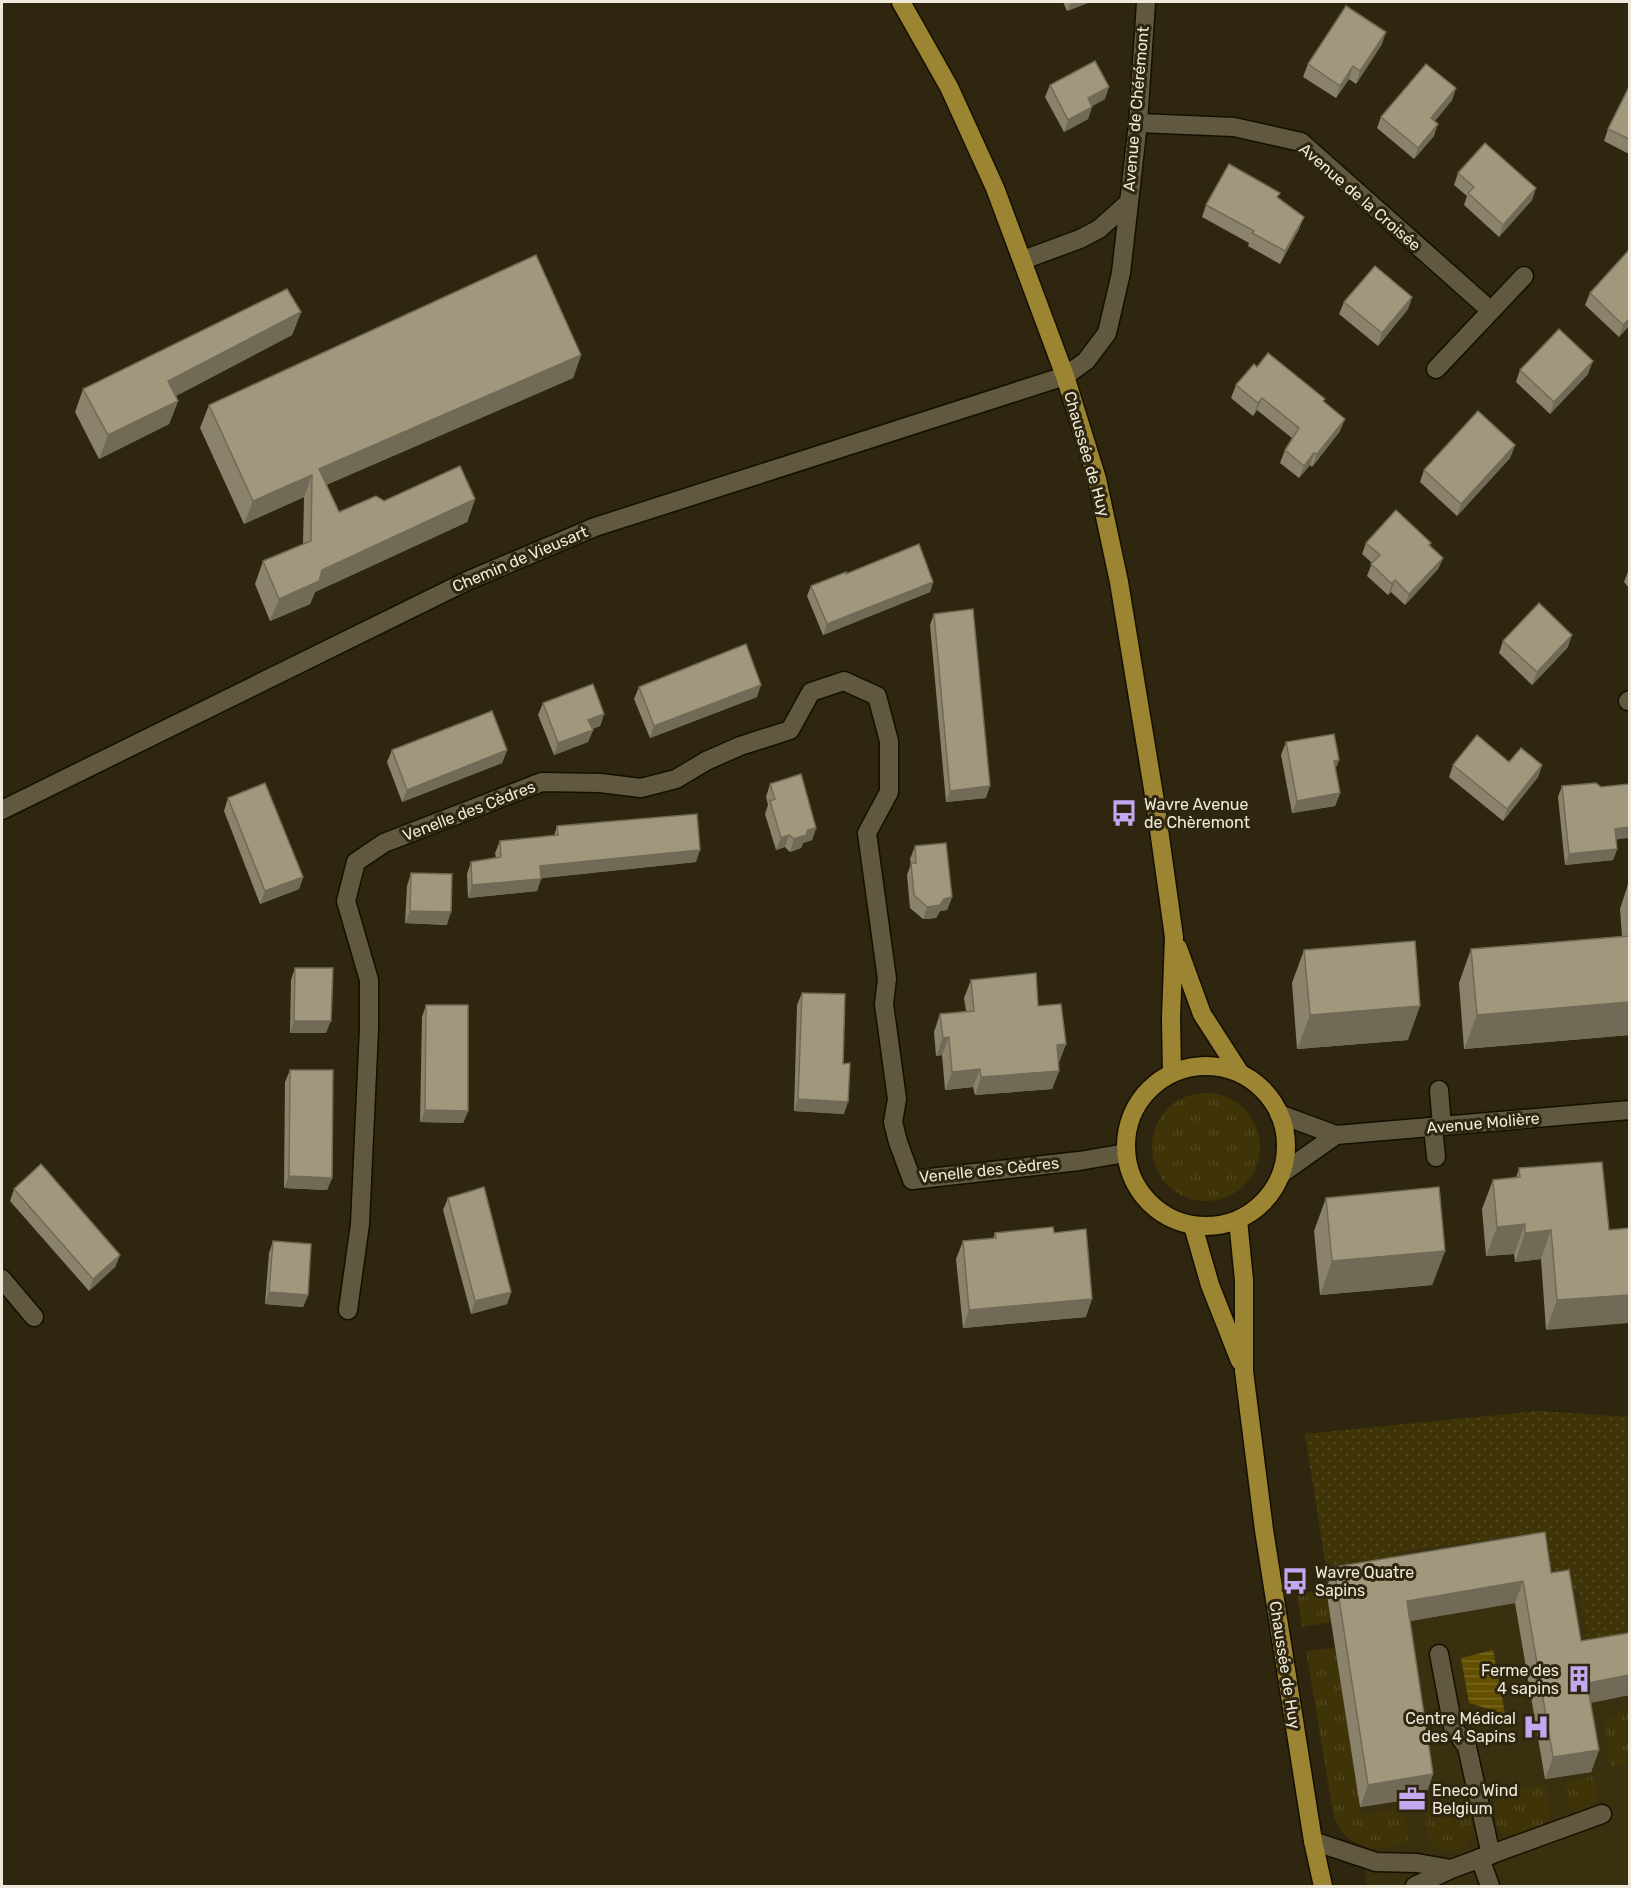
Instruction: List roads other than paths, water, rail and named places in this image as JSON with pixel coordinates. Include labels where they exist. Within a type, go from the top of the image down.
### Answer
[{"type":"main road","name":"Chaussée de Huy","points":[[901,2],[949,87],[995,188],[1065,376],[1097,479],[1119,582],[1155,801],[1174,938],[1171,1018],[1172,1073]]},
{"type":"main road","name":"Chaussée de Huy","points":[[1174,938],[1202,1014],[1240,1073]]},
{"type":"main road","points":[[1195,1066],[1218,1067],[1240,1073],[1256,1083],[1269,1097],[1279,1114],[1285,1134],[1286,1154],[1281,1174],[1271,1193],[1256,1209],[1238,1220],[1216,1226],[1193,1226],[1173,1220],[1149,1202],[1131,1177],[1126,1153],[1126,1136],[1131,1117],[1141,1098],[1155,1084],[1172,1073],[1195,1066]]},
{"type":"main road","name":"Chaussée de Huy","points":[[1238,1220],[1244,1280],[1244,1371],[1264,1530],[1313,1841],[1323,1887]]},
{"type":"main road","name":"Chaussée de Huy","points":[[1193,1226],[1210,1285],[1244,1371]]},
{"type":"street","name":"Avenue de Chérémont","points":[[1023,260],[1080,239],[1099,229],[1127,204],[1138,123],[1146,2]]},
{"type":"street","name":"Avenue de la Croisée","points":[[1138,123],[1234,127],[1301,142],[1490,310]]},
{"type":"street","points":[[1065,376],[1086,361],[1107,333],[1121,273],[1127,204]]},
{"type":"street","points":[[1436,369],[1524,276]]},
{"type":"street","name":"Chemin de Vieusart","points":[[2,810],[467,581],[595,527],[1065,376]]},
{"type":"street","name":"Venelle des Cèdres","points":[[348,1310],[360,1224],[369,1029],[369,980],[346,901],[356,862],[384,843],[542,782],[600,783],[641,788],[676,778],[706,760],[790,730],[811,692],[844,681],[877,696],[889,741],[889,792],[867,833],[887,979],[884,1004],[897,1099],[893,1122],[912,1180],[1079,1161],[1126,1153]]},
{"type":"street","points":[[1436,1157],[1439,1090]]},
{"type":"street","name":"Avenue Molière","points":[[1279,1114],[1336,1136],[1629,1110]]},
{"type":"street","name":"Avenue Molière","points":[[1281,1174],[1336,1136]]},
{"type":"street","points":[[2,1279],[34,1317]]},
{"type":"street","points":[[1439,1654],[1453,1727],[1467,1747],[1490,1887]]},
{"type":"street","points":[[1415,1887],[1451,1869],[1602,1814]]},
{"type":"street","points":[[1313,1841],[1376,1862],[1418,1863],[1451,1869]]},
{"type":"place","name":"Wavre Avenue de Chèremont","points":[[1124,813]]},
{"type":"place","name":"Wavre Quatre Sapins","points":[[1295,1581]]},
{"type":"place","name":"Ferme des 4 sapins","points":[[1579,1679]]},
{"type":"place","name":"Centre Médical des 4 Sapins","points":[[1536,1727]]},
{"type":"place","name":"Eneco Wind Belgium","points":[[1412,1799]]}]
